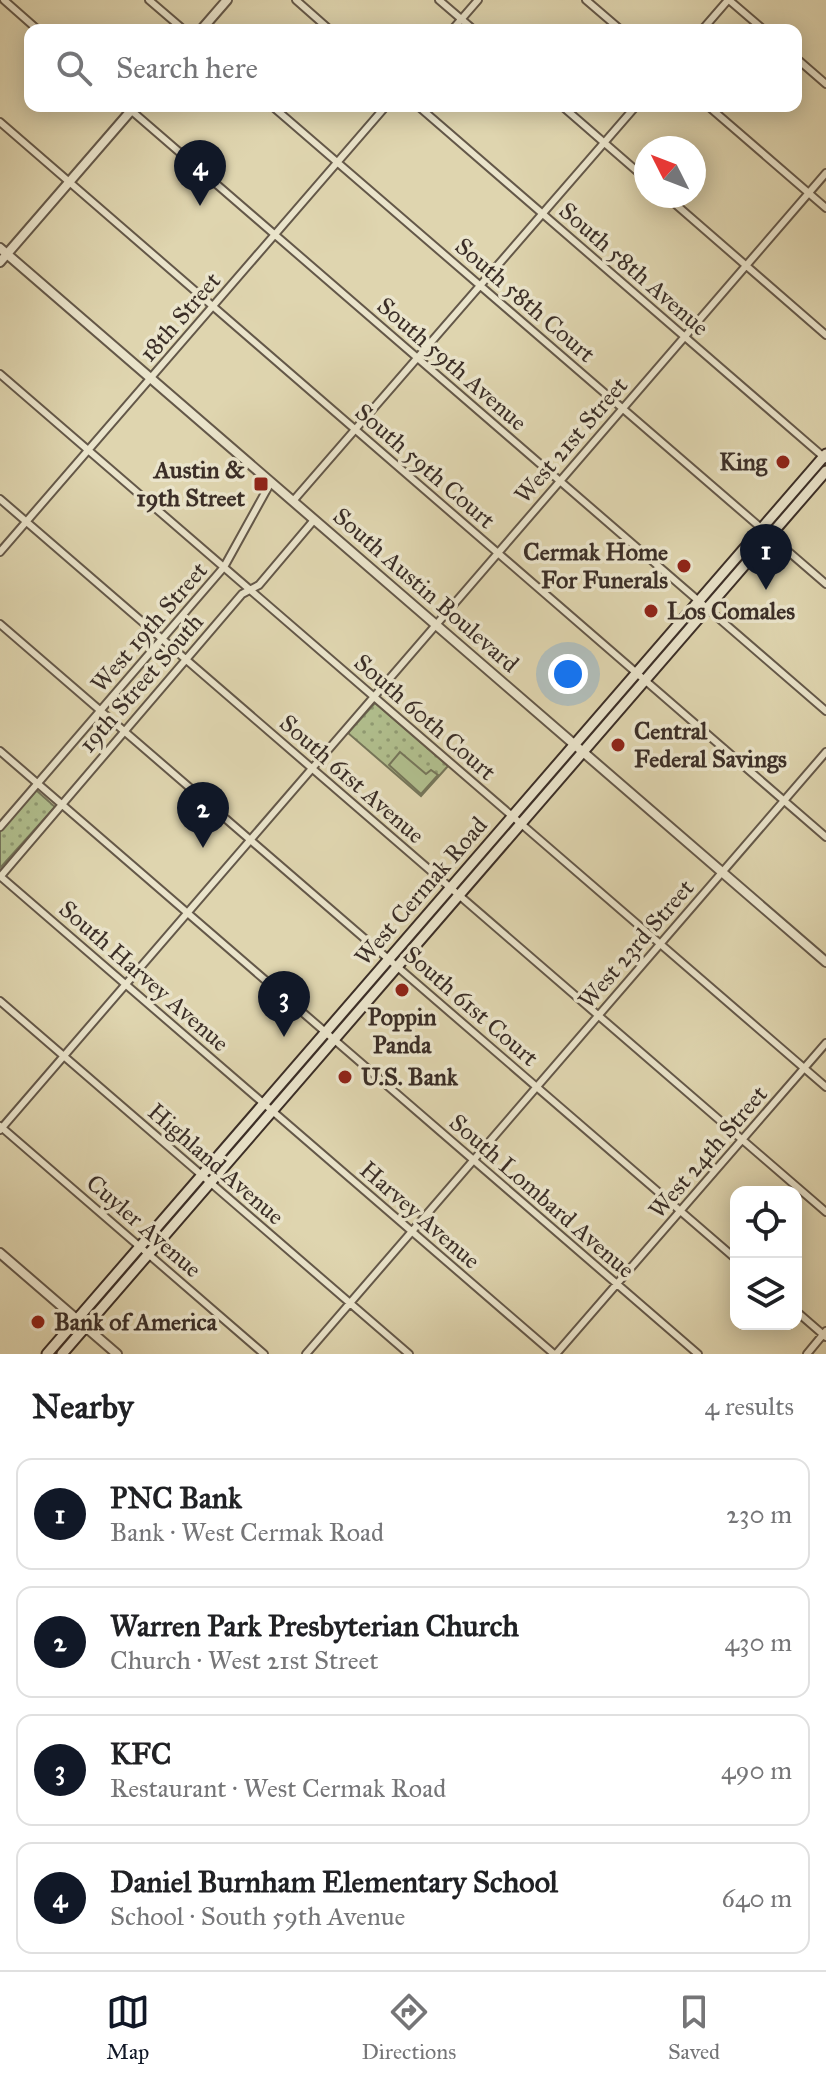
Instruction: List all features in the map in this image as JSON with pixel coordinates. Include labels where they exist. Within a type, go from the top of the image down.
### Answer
[{"type":"main road","name":"West Cermak Road","points":[[62,1354],[272,1111],[330,1036],[766,532],[825,457]]},
{"type":"main road","name":"West Cermak Road","points":[[766,532],[826,471]]},
{"type":"main road","name":"West Cermak Road","points":[[47,1354],[264,1104],[330,1036]]},
{"type":"street","points":[[4,0],[31,24]]},
{"type":"street","points":[[149,0],[177,24]]},
{"type":"street","points":[[206,24],[227,0]]},
{"type":"street","points":[[296,0],[323,24]]},
{"type":"street","points":[[439,0],[467,24]]},
{"type":"street","points":[[457,24],[478,0]]},
{"type":"street","points":[[586,0],[614,24]]},
{"type":"street","points":[[707,24],[728,0],[757,24]]},
{"type":"street","points":[[802,63],[826,84]]},
{"type":"street","points":[[0,262],[4,251],[70,182],[128,112]]},
{"type":"street","name":"South 59th Avenue","points":[[136,112],[826,711]]},
{"type":"street","name":"South 58th Court","points":[[279,112],[826,584]]},
{"type":"street","name":"18th Street","points":[[0,552],[381,112]]},
{"type":"street","name":"South 58th Avenue","points":[[425,112],[825,457]]},
{"type":"street","points":[[569,112],[634,169]]},
{"type":"street","points":[[293,501],[631,112]]},
{"type":"street","points":[[715,112],[826,208]]},
{"type":"street","name":"South 59th Court","points":[[0,122],[826,837]]},
{"type":"street","name":"West 21st Street","points":[[1,1128],[826,173]]},
{"type":"street","points":[[680,208],[826,335]]},
{"type":"street","name":"South Austin Boulevard","points":[[4,251],[826,962]]},
{"type":"street","name":"South 60th Court","points":[[0,374],[826,1087]]},
{"type":"street","name":"West 19th Street","points":[[0,827],[224,567],[271,482]]},
{"type":"street","name":"South 61st Avenue","points":[[0,499],[826,1212]]},
{"type":"street","name":"19th Street South","points":[[0,876],[248,588],[259,585],[314,520]]},
{"type":"street","name":"South 61st Court","points":[[0,624],[735,1258]]},
{"type":"street","name":"South Lombard Avenue","points":[[0,751],[698,1354]]},
{"type":"street","name":"West 23rd Street","points":[[306,1354],[826,752]]},
{"type":"street","name":"South Harvey Avenue","points":[[0,876],[264,1104]]},
{"type":"street","name":"Highland Avenue","points":[[0,1001],[409,1354]]},
{"type":"street","name":"West 24th Street","points":[[555,1354],[826,1043]]},
{"type":"street","name":"Harvey Avenue","points":[[264,1104],[555,1354]]},
{"type":"street","name":"Cuyler Avenue","points":[[1,1128],[264,1354]]},
{"type":"street","points":[[0,1253],[117,1354]]},
{"type":"street","points":[[802,1316],[825,1334],[807,1354]]},
{"type":"green space","points":[[375,703],[448,766],[421,796],[348,733]]},
{"type":"green space","points":[[400,752],[426,774],[431,770],[438,775],[421,794],[389,765]]},
{"type":"green space","points":[[36,790],[55,807],[0,868],[0,831]]},
{"type":"place","name":"Daniel Burnham Elementary School","points":[[200,206]]},
{"type":"place","name":"King","points":[[783,462]]},
{"type":"place","name":"Austin & 19th Street","points":[[261,484]]},
{"type":"place","name":"Cermak Home For Funerals","points":[[684,566]]},
{"type":"place","name":"PNC Bank","points":[[766,590]]},
{"type":"place","name":"Los Comales","points":[[651,611]]},
{"type":"place","name":"Central Federal Savings","points":[[618,745]]},
{"type":"place","name":"Warren Park Presbyterian Church","points":[[203,848]]},
{"type":"place","name":"Poppin Panda","points":[[402,990]]},
{"type":"place","name":"KFC","points":[[284,1037]]},
{"type":"place","name":"U.S. Bank","points":[[345,1077]]},
{"type":"place","name":"Bank of America","points":[[38,1322]]}]
